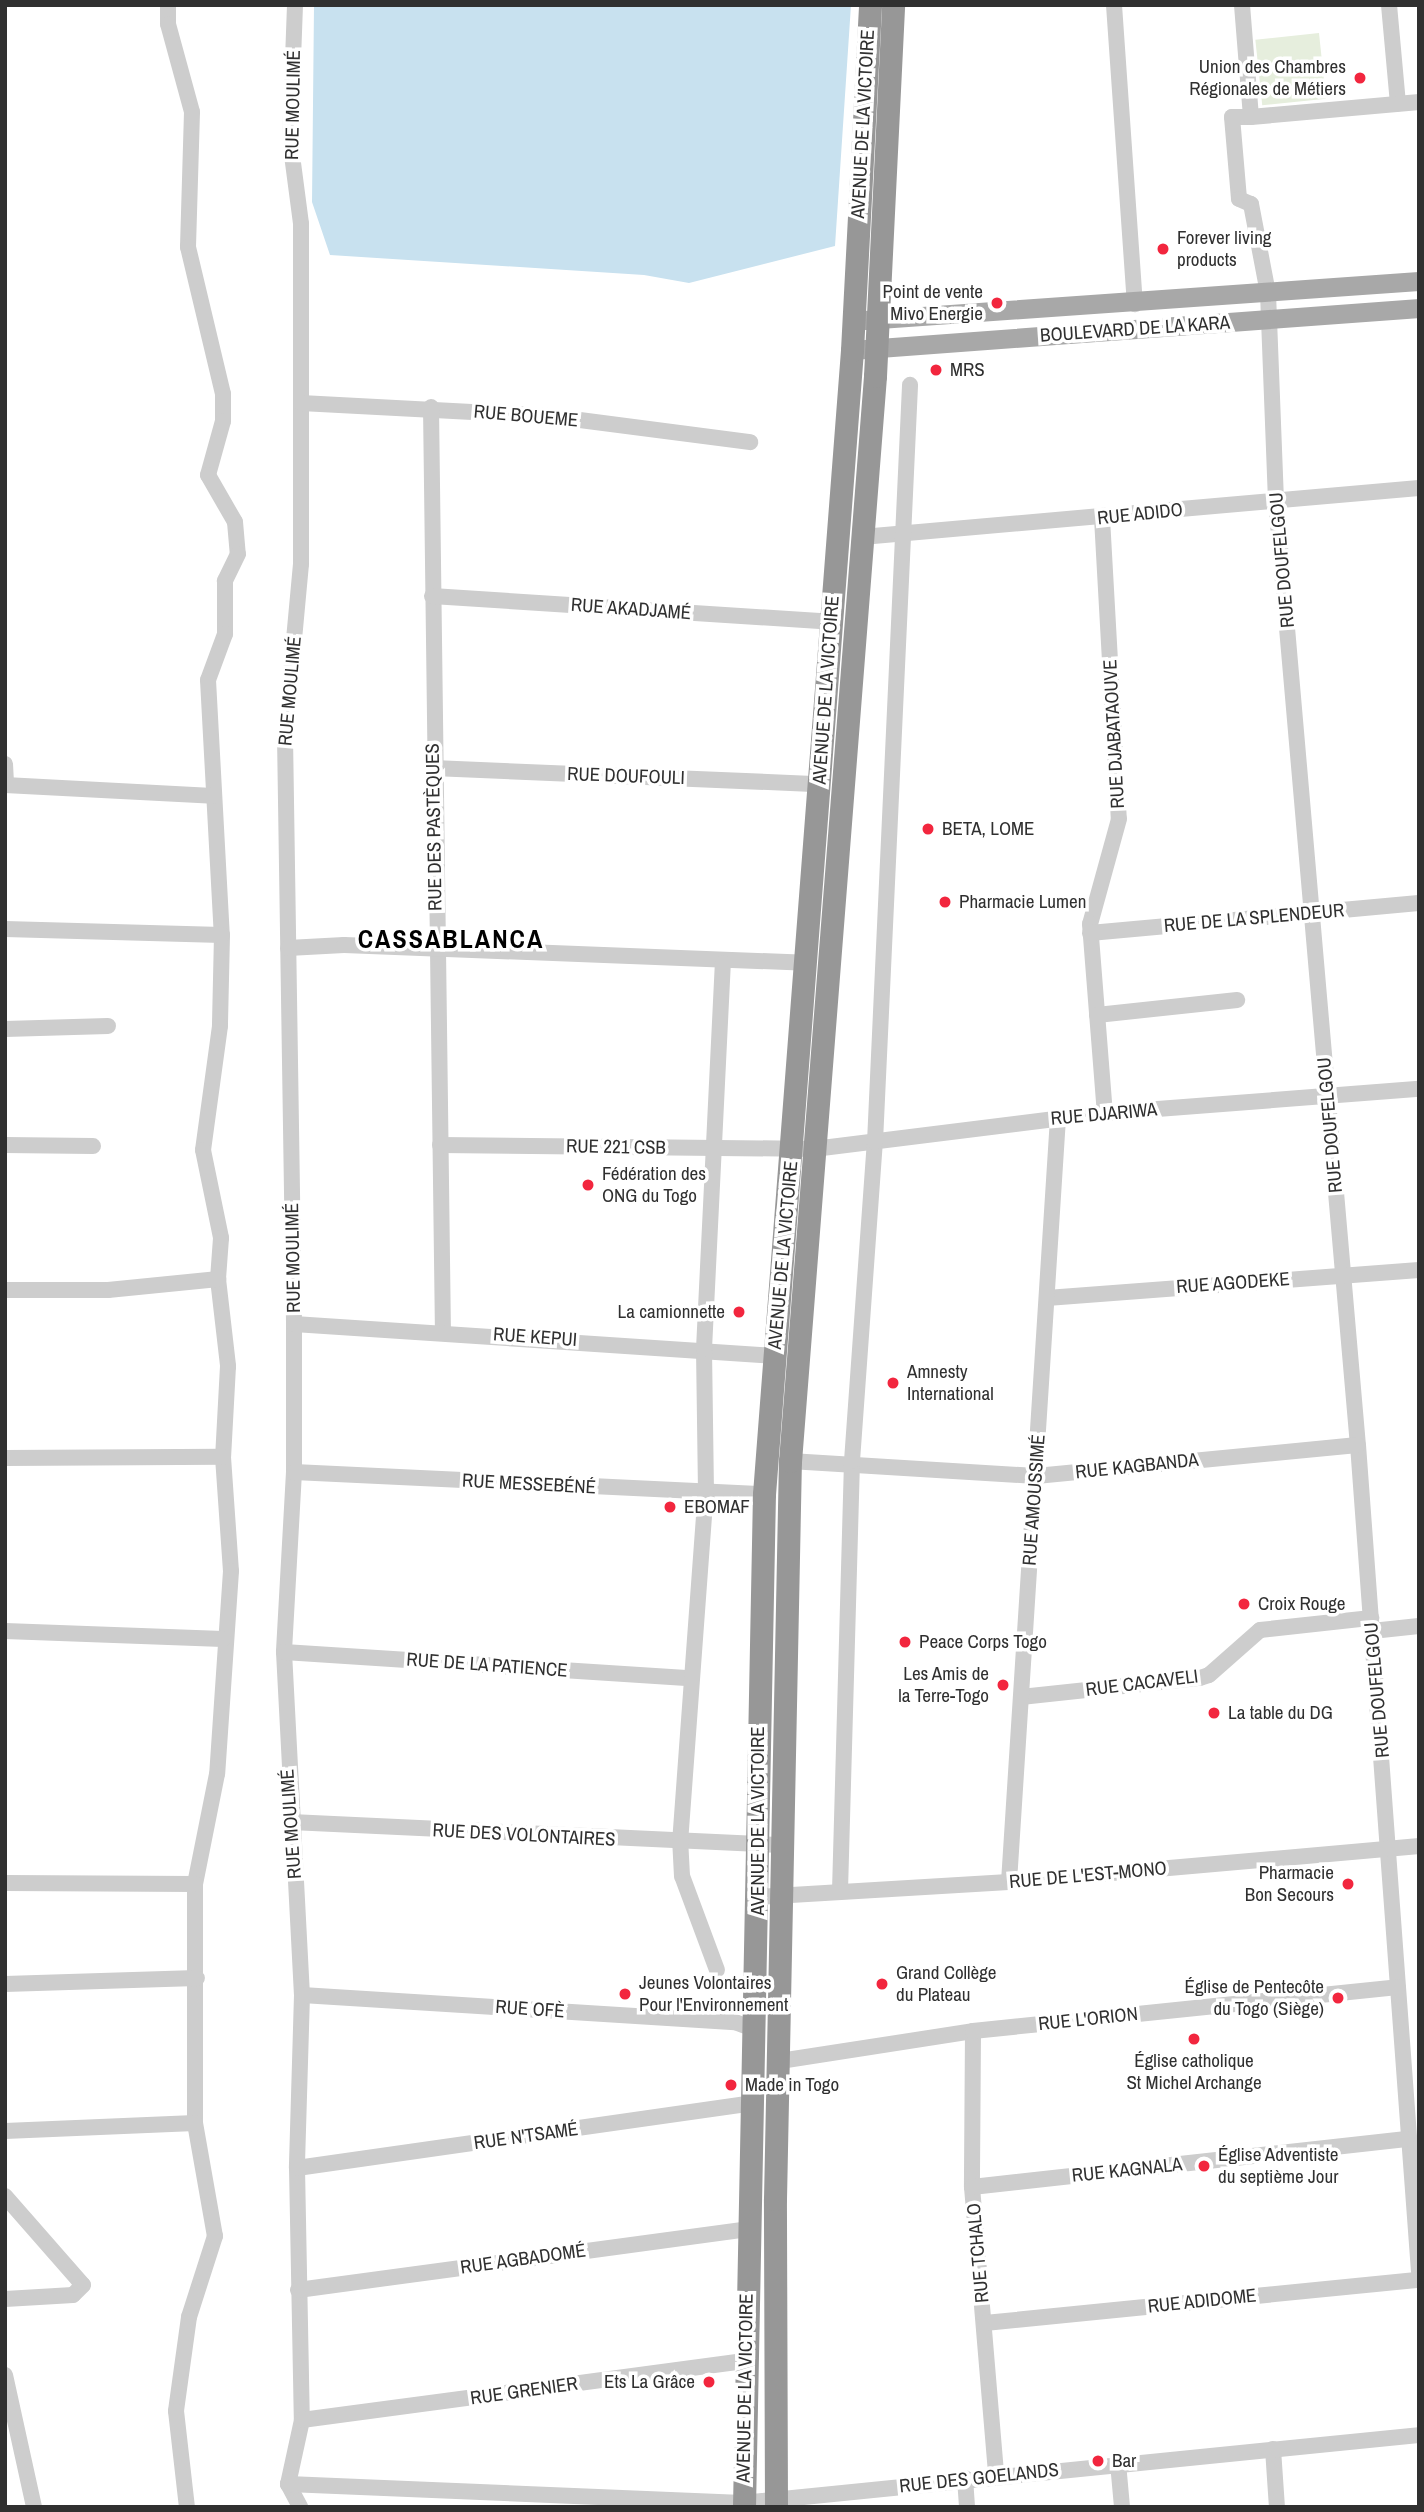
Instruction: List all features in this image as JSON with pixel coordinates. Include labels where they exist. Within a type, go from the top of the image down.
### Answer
[{"type":"highway","name":"AVENUE DE LA VICTOIRE","points":[[743,2505],[748,2229],[755,2103],[764,1494],[852,350],[870,5]]},
{"type":"highway","name":"AVENUE DE LA VICTOIRE","points":[[776,2504],[775,2199],[780,2061],[780,1896],[790,1461],[878,319],[893,5]]},
{"type":"main road","name":"BOULEVARD DE LA KARA","points":[[853,321],[1135,304],[1419,281]]},
{"type":"main road","name":"BOULEVARD DE LA KARA","points":[[852,350],[876,346],[1419,308]]},
{"type":"street","points":[[168,5],[168,24],[192,112],[188,247],[223,394],[223,421],[208,475],[235,522],[238,554],[225,581],[225,634],[208,680],[212,796],[222,935],[220,1026],[203,1150],[220,1238],[218,1279],[228,1366],[223,1457],[231,1571],[223,1639],[216,1774],[195,1884],[195,2123],[215,2236],[189,2317],[176,2412],[187,2507]]},
{"type":"street","name":"RUE MOULIMÉ","points":[[288,2484],[302,2420],[297,2168],[302,1995],[290,1822],[284,1652],[294,1472],[285,736],[301,564],[301,224],[290,149],[295,5]]},
{"type":"street","points":[[1114,5],[1135,304]]},
{"type":"street","points":[[1242,5],[1251,117],[1419,102]]},
{"type":"street","points":[[1389,5],[1398,104]]},
{"type":"street","name":"RUE DOUFELGOU","points":[[1251,117],[1232,117],[1239,199],[1251,204],[1268,293],[1276,501],[1358,1445],[1389,1848],[1406,2139],[1415,2193],[1419,2272]]},
{"type":"street","points":[[840,1891],[852,1461],[875,1142],[910,385]]},
{"type":"street","name":"RUE BOUEME","points":[[302,403],[431,407],[549,416],[750,442]]},
{"type":"street","name":"RUE DES PASTÈQUES","points":[[431,407],[433,768],[443,1330]]},
{"type":"street","name":"RUE ADIDO","points":[[862,537],[1102,518],[1419,488]]},
{"type":"street","name":"RUE DJABATAOUVE","points":[[1102,518],[1119,819],[1090,933],[1105,1113]]},
{"type":"street","name":"RUE AKADJAMÉ","points":[[432,596],[831,622]]},
{"type":"street","points":[[5,764],[5,785],[212,796]]},
{"type":"street","name":"RUE DOUFOULI","points":[[433,768],[819,784]]},
{"type":"street","name":"RUE DE LA SPLENDEUR","points":[[1090,933],[1419,903]]},
{"type":"street","points":[[5,929],[222,935]]},
{"type":"street","points":[[288,948],[344,945],[723,963],[806,963]]},
{"type":"street","points":[[717,1970],[682,1876],[680,1843],[690,1678],[706,1492],[704,1349],[723,963]]},
{"type":"street","points":[[1097,1015],[1237,1000]]},
{"type":"street","points":[[5,1029],[108,1026]]},
{"type":"street","name":"RUE DJARIWA","points":[[791,1150],[1105,1113],[1419,1089]]},
{"type":"street","name":"RUE AMOUSSIMÉ","points":[[1009,1882],[1058,1118]]},
{"type":"street","points":[[5,1145],[93,1146]]},
{"type":"street","name":"RUE 221 CSB","points":[[440,1145],[791,1150]]},
{"type":"street","name":"RUE AGODEKE","points":[[1047,1298],[1419,1270]]},
{"type":"street","points":[[5,1290],[108,1290],[218,1279]]},
{"type":"street","name":"RUE KEPUI","points":[[294,1324],[443,1330],[775,1356]]},
{"type":"street","name":"RUE KAGBANDA","points":[[790,1461],[852,1461],[1035,1476],[1358,1445]]},
{"type":"street","points":[[5,1458],[223,1457]]},
{"type":"street","name":"RUE MESSEBÉNÉ","points":[[294,1472],[764,1494]]},
{"type":"street","name":"RUE CACAVELI","points":[[1021,1697],[1200,1678],[1209,1675],[1260,1630],[1372,1625],[1419,1626]]},
{"type":"street","points":[[5,1631],[223,1639]]},
{"type":"street","name":"RUE DE LA PATIENCE","points":[[284,1652],[690,1678]]},
{"type":"street","name":"RUE DES VOLONTAIRES","points":[[290,1822],[680,1843],[781,1845]]},
{"type":"street","name":"RUE DE L'EST-MONO","points":[[757,1897],[1009,1882],[1419,1846]]},
{"type":"street","points":[[5,1883],[195,1884]]},
{"type":"street","points":[[5,1984],[197,1978]]},
{"type":"street","name":"RUE L'ORION","points":[[780,2061],[973,2031],[1398,1987]]},
{"type":"street","name":"RUE OFÈ","points":[[302,1995],[735,2022],[756,2030]]},
{"type":"street","name":"RUE TCHALO","points":[[973,2031],[972,2188],[996,2475]]},
{"type":"street","name":"RUE N'TSAMÉ","points":[[297,2168],[755,2103]]},
{"type":"street","points":[[5,2131],[195,2123]]},
{"type":"street","name":"RUE KAGNALA","points":[[972,2188],[1406,2139]]},
{"type":"street","points":[[5,2196],[83,2285],[73,2295],[5,2299]]},
{"type":"street","name":"RUE AGBADOMÉ","points":[[298,2290],[748,2229]]},
{"type":"street","name":"RUE ADIDOME","points":[[985,2323],[1419,2280]]},
{"type":"street","name":"RUE GRENIER","points":[[302,2420],[746,2361]]},
{"type":"street","points":[[5,2375],[34,2507]]},
{"type":"street","name":"RUE DES GOELANDS","points":[[288,2484],[743,2505],[776,2504],[965,2478],[1419,2435]]},
{"type":"street","points":[[1273,2449],[1277,2507]]},
{"type":"street","points":[[1118,2463],[1122,2507]]},
{"type":"street","points":[[965,2478],[967,2507]]},
{"type":"street","points":[[288,2484],[300,2507]]},
{"type":"green space","points":[[1319,33],[1326,99],[1262,105],[1255,40]]},
{"type":"water","points":[[314,5],[851,5],[835,246],[689,283],[644,275],[330,255],[312,202]]},
{"type":"place","name":"Union des Chambres Régionales de Métiers","points":[[1360,78]]},
{"type":"place","name":"Forever living products","points":[[1163,249]]},
{"type":"place","name":"Point de vente Mivo Energie","points":[[997,303]]},
{"type":"place","name":"MRS","points":[[936,370]]},
{"type":"place","name":"BETA, LOME","points":[[928,829]]},
{"type":"place","name":"Pharmacie Lumen","points":[[945,902]]},
{"type":"place","name":"Fédération des ONG du Togo","points":[[588,1185]]},
{"type":"place","name":"La camionnette","points":[[739,1312]]},
{"type":"place","name":"Amnesty International","points":[[893,1383]]},
{"type":"place","name":"EBOMAF","points":[[670,1507]]},
{"type":"place","name":"Croix Rouge","points":[[1244,1604]]},
{"type":"place","name":"Peace Corps Togo","points":[[905,1642]]},
{"type":"place","name":"Les Amis de la Terre-Togo","points":[[1003,1685]]},
{"type":"place","name":"La table du DG","points":[[1214,1713]]},
{"type":"place","name":"Pharmacie Bon Secours","points":[[1348,1884]]},
{"type":"place","name":"Grand Collège du Plateau","points":[[882,1984]]},
{"type":"place","name":"Jeunes Volontaires Pour l'Environnement","points":[[625,1994]]},
{"type":"place","name":"Église de Pentecôte du Togo (Siège)","points":[[1338,1998]]},
{"type":"place","name":"Église catholique St Michel Archange","points":[[1194,2039]]},
{"type":"place","name":"Made in Togo","points":[[731,2085]]},
{"type":"place","name":"Église Adventiste du septième Jour","points":[[1204,2166]]},
{"type":"place","name":"Ets La Grâce","points":[[709,2382]]},
{"type":"place","name":"Bar","points":[[1098,2461]]},
{"type":"district","name":"CASSABLANCA","points":[[451,939]]}]
